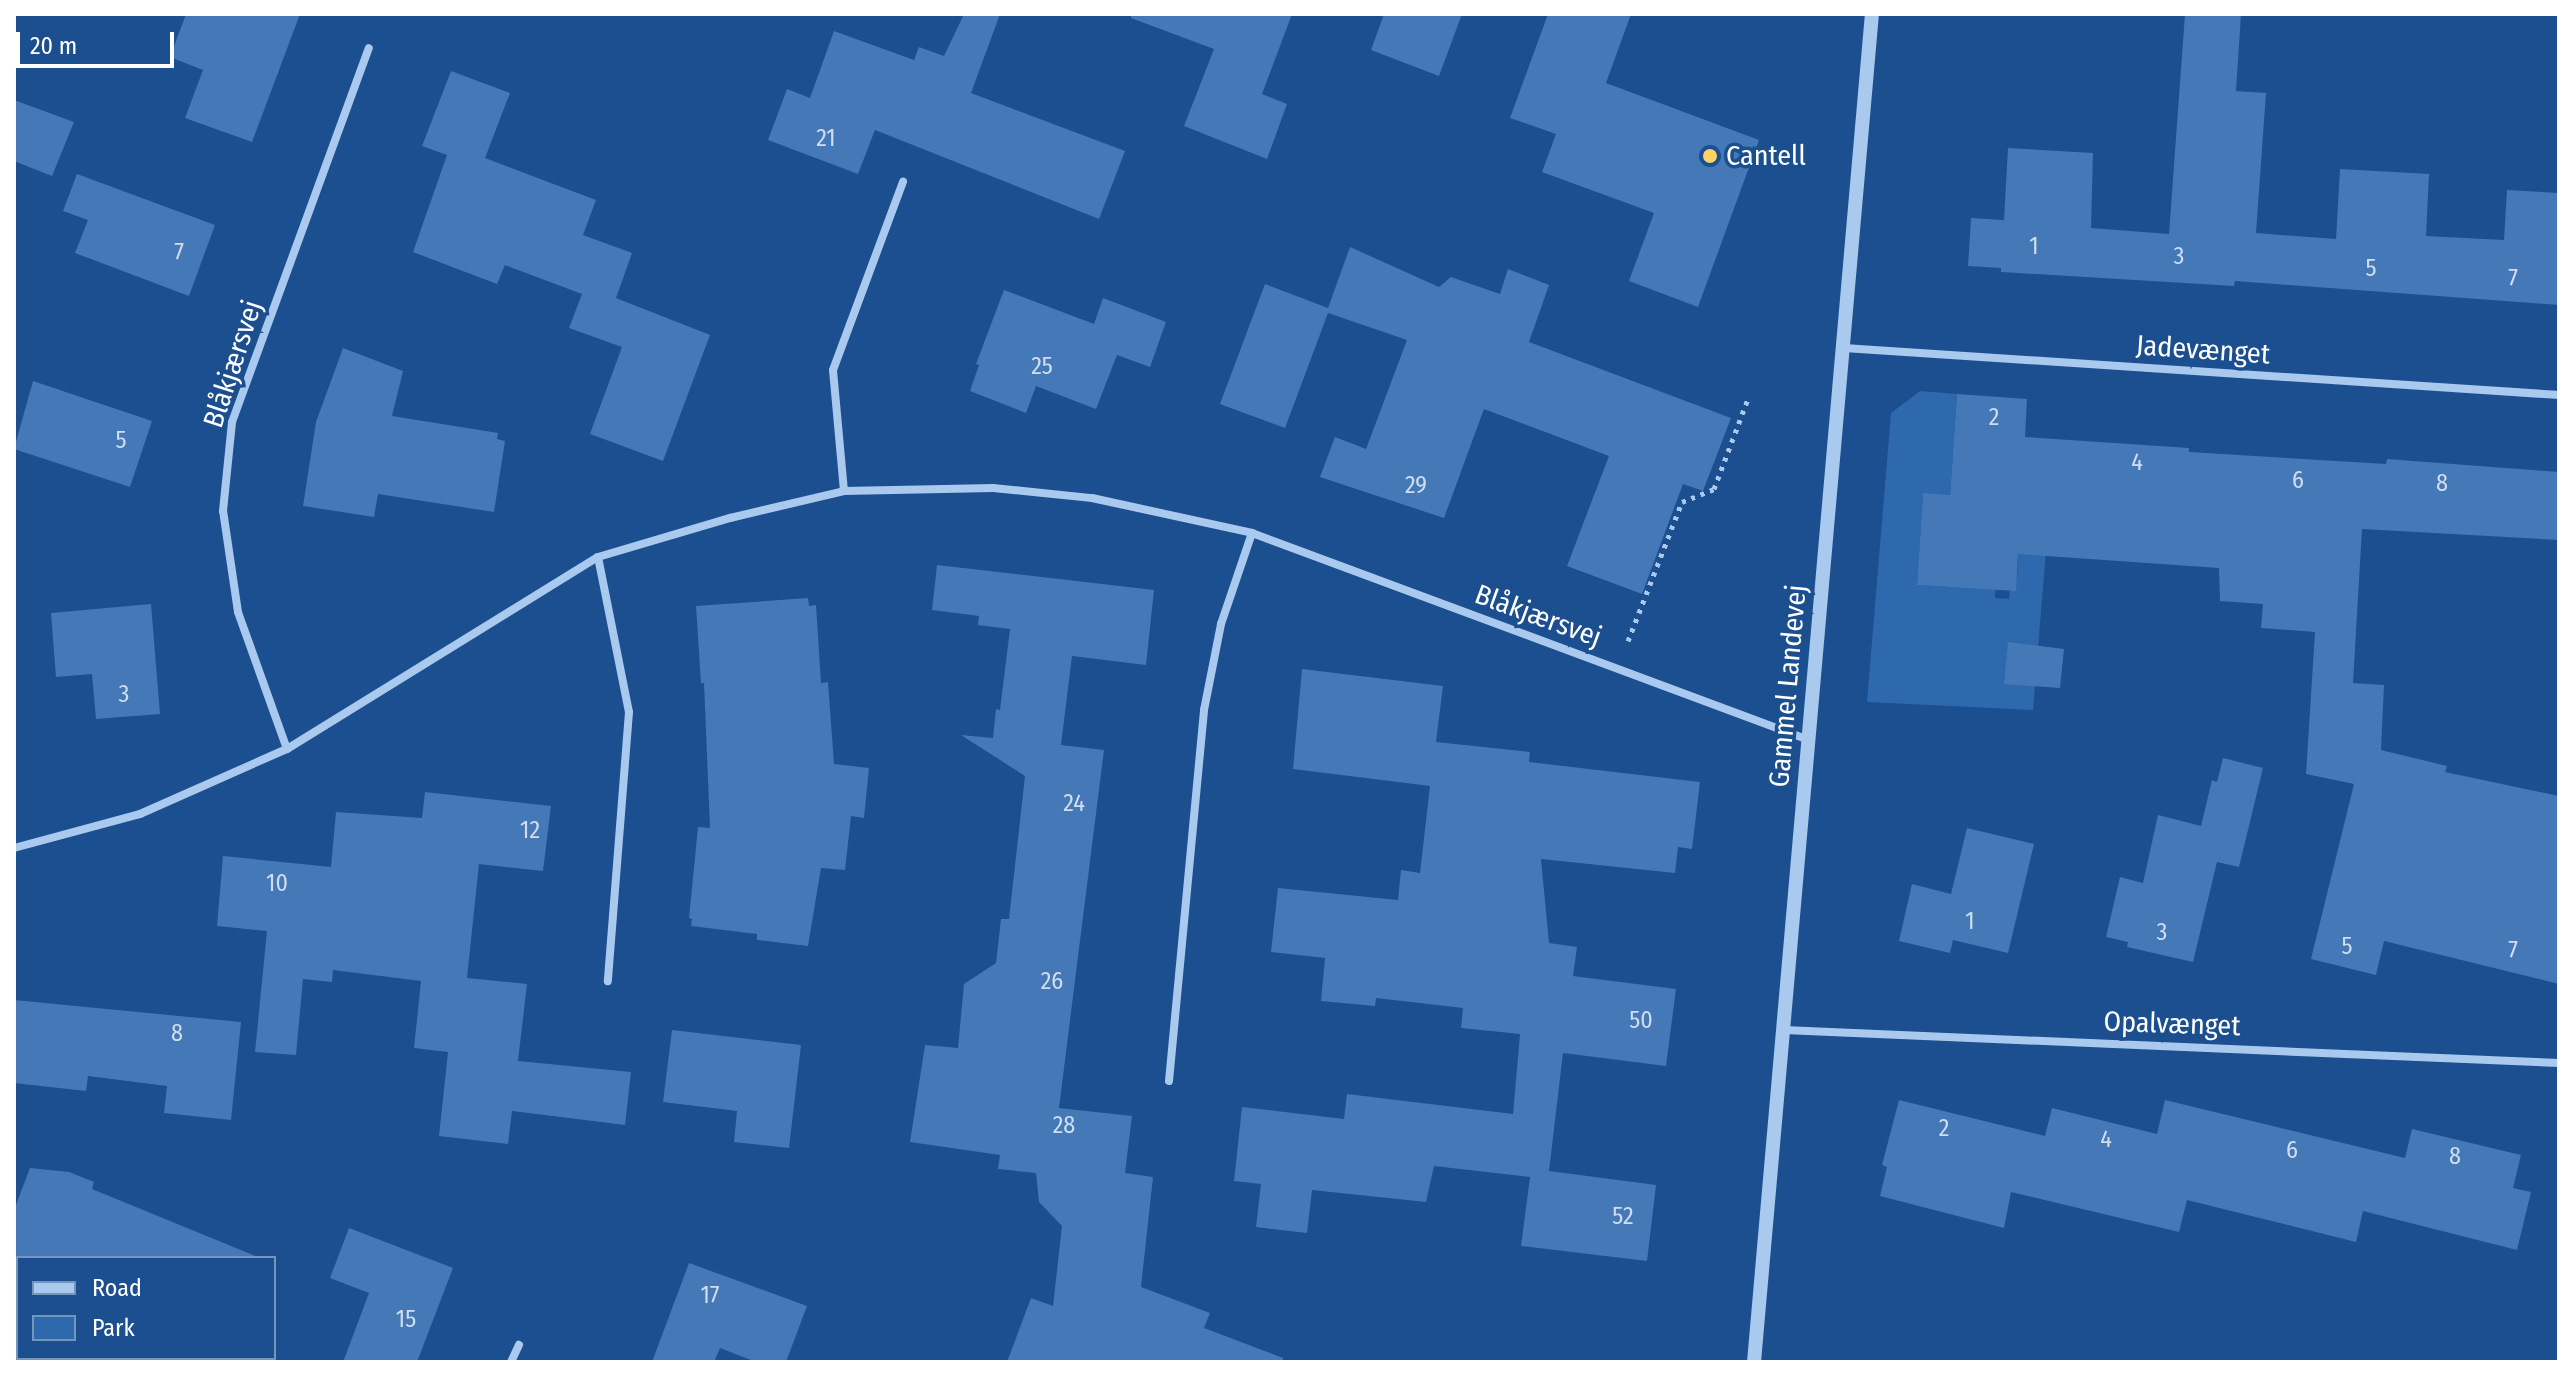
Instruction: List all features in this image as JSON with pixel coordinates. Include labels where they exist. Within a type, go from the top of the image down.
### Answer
[{"type":"street","name":"Gammel Landevej","points":[[1754,1362],[1872,14]]},
{"type":"street","name":"Blåkjærsvej","points":[[287,749],[238,612],[223,511],[232,422],[369,48]]},
{"type":"street","points":[[844,491],[833,370],[903,182]]},
{"type":"street","name":"Jadevænget","points":[[1844,348],[2559,395]]},
{"type":"street","name":"Blåkjærsvej","points":[[14,848],[140,814],[287,749],[598,557],[730,518],[844,491],[993,488],[1100,498],[1252,533],[1809,740]]},
{"type":"street","points":[[1169,1081],[1204,710],[1221,624],[1252,533]]},
{"type":"street","points":[[598,557],[629,712],[608,981]]},
{"type":"street","name":"Opalvænget","points":[[1784,1030],[2559,1063]]},
{"type":"street","points":[[511,1362],[519,1345]]},
{"type":"path","points":[[1617,668],[1682,502],[1714,489],[1749,396]]},
{"type":"green space","points":[[1920,391],[1957,394],[1950,495],[1923,494],[1917,585],[1948,587],[1996,577],[1995,598],[2009,599],[2011,578],[2017,578],[2020,524],[2048,526],[2033,710],[1867,702],[1891,413]]},
{"type":"building","points":[[186,14],[300,14],[252,142],[185,118],[203,70],[170,57]]},
{"type":"building","points":[[964,14],[1000,14],[971,93],[1125,151],[1099,219],[875,130],[858,174],[768,140],[787,89],[810,98],[834,31],[914,60],[919,47],[944,56]]},
{"type":"building","points":[[1131,14],[1292,14],[1262,94],[1287,104],[1267,159],[1184,126],[1214,49],[1131,18]]},
{"type":"building","points":[[1384,14],[1462,14],[1439,76],[1371,50]]},
{"type":"building","points":[[1548,14],[1631,14],[1606,83],[1759,140],[1698,307],[1629,281],[1654,213],[1542,172],[1556,134],[1510,118]]},
{"type":"building","points":[[2185,14],[2241,14],[2236,91],[2266,93],[2256,233],[2336,239],[2340,169],[2429,174],[2426,236],[2504,240],[2507,190],[2559,193],[2559,305],[2235,281],[2234,286],[2001,272],[2001,268],[1968,266],[1971,218],[2004,220],[2008,148],[2093,153],[2091,228],[2169,234]]},
{"type":"building","points":[[451,71],[510,93],[485,158],[596,200],[583,235],[632,253],[616,298],[710,335],[663,461],[590,434],[622,347],[569,328],[582,294],[505,265],[497,284],[413,252],[447,155],[422,146]]},
{"type":"building","points":[[14,100],[74,122],[52,176],[14,161]]},
{"type":"building","points":[[77,174],[215,225],[189,296],[75,253],[88,220],[63,211]]},
{"type":"building","points":[[1350,247],[1439,287],[1451,277],[1500,294],[1508,269],[1549,285],[1529,342],[1731,418],[1703,491],[1683,484],[1642,594],[1567,566],[1609,456],[1484,409],[1444,518],[1320,477],[1335,437],[1366,449],[1407,340],[1328,313],[1285,428],[1220,404],[1265,284],[1328,308]]},
{"type":"building","points":[[1004,290],[1094,324],[1103,298],[1166,322],[1150,367],[1117,355],[1096,409],[1036,386],[1026,413],[970,391],[979,365],[976,364]]},
{"type":"building","points":[[343,348],[403,371],[392,416],[498,433],[497,439],[505,441],[494,512],[378,494],[374,517],[303,506],[316,422]]},
{"type":"building","points":[[33,381],[152,421],[130,487],[14,449]]},
{"type":"building","points":[[1957,394],[2027,399],[2025,437],[2189,448],[2189,452],[2386,464],[2387,459],[2559,472],[2559,540],[2362,529],[2353,683],[2384,685],[2381,750],[2447,766],[2445,772],[2559,796],[2559,984],[2384,941],[2376,975],[2311,959],[2354,784],[2306,774],[2315,632],[2261,628],[2263,604],[2220,601],[2219,568],[2018,554],[2016,591],[1917,585],[1923,493],[1950,495]]},
{"type":"building","points":[[937,565],[1154,590],[1146,665],[1072,656],[1061,745],[1104,750],[1059,1108],[1132,1116],[1125,1173],[1153,1177],[1141,1287],[1210,1313],[1204,1328],[1283,1358],[1283,1362],[1007,1362],[1031,1298],[1053,1306],[1062,1226],[1039,1202],[1036,1173],[998,1169],[1000,1155],[910,1142],[925,1045],[958,1048],[964,984],[996,963],[1001,919],[1009,919],[1025,776],[961,735],[993,738],[996,709],[1000,710],[1010,629],[978,625],[979,616],[932,610]]},
{"type":"building","points":[[808,598],[809,606],[816,605],[821,683],[828,682],[834,764],[869,768],[864,818],[851,816],[845,870],[821,868],[808,946],[757,940],[757,934],[691,926],[692,919],[689,918],[698,827],[710,828],[704,683],[701,683],[696,606]]},
{"type":"building","points":[[151,604],[160,714],[96,719],[92,674],[56,677],[51,613]]},
{"type":"building","points":[[2008,642],[2064,649],[2060,688],[2004,684]]},
{"type":"building","points":[[1302,669],[1443,686],[1436,742],[1530,752],[1529,762],[1700,782],[1692,849],[1678,847],[1675,873],[1541,859],[1549,943],[1577,947],[1573,976],[1676,989],[1666,1066],[1563,1053],[1549,1171],[1656,1185],[1647,1261],[1521,1246],[1530,1177],[1434,1166],[1426,1202],[1312,1190],[1307,1233],[1256,1227],[1261,1184],[1234,1181],[1242,1107],[1344,1119],[1347,1094],[1513,1114],[1520,1034],[1461,1028],[1463,1008],[1376,998],[1375,1006],[1321,1001],[1325,958],[1271,952],[1278,888],[1398,900],[1401,870],[1420,873],[1430,786],[1293,769]]},
{"type":"building","points":[[2223,758],[2263,768],[2239,867],[2217,862],[2193,962],[2127,947],[2128,942],[2106,937],[2120,877],[2143,883],[2158,815],[2201,826],[2212,780],[2217,782]]},
{"type":"building","points":[[425,792],[551,806],[543,871],[479,864],[467,978],[527,984],[518,1061],[631,1072],[625,1125],[512,1111],[508,1144],[439,1136],[448,1052],[414,1048],[421,981],[333,970],[332,982],[303,979],[296,1055],[255,1052],[267,931],[217,926],[223,856],[331,867],[336,812],[422,818]]},
{"type":"building","points":[[1967,828],[2034,844],[2008,953],[1953,940],[1950,953],[1899,941],[1912,884],[1951,894]]},
{"type":"building","points":[[14,1000],[241,1022],[231,1120],[164,1113],[167,1086],[88,1076],[86,1091],[14,1083]]},
{"type":"building","points":[[672,1030],[801,1045],[789,1148],[734,1142],[737,1111],[663,1102]]},
{"type":"building","points":[[1899,1100],[2045,1136],[2052,1108],[2157,1134],[2165,1100],[2405,1158],[2412,1129],[2521,1155],[2513,1188],[2531,1192],[2517,1250],[2363,1211],[2356,1242],[2187,1200],[2179,1232],[2011,1192],[2004,1228],[1880,1196],[1887,1167],[1882,1165]]},
{"type":"building","points":[[30,1168],[69,1172],[94,1182],[92,1189],[255,1256],[14,1258],[14,1210]]},
{"type":"building","points":[[349,1228],[453,1268],[417,1362],[343,1362],[369,1293],[330,1278]]},
{"type":"building","points":[[689,1263],[807,1306],[786,1362],[756,1362],[720,1348],[714,1362],[652,1362]]},
{"type":"place","name":"Cantell","points":[[1710,156]]}]
